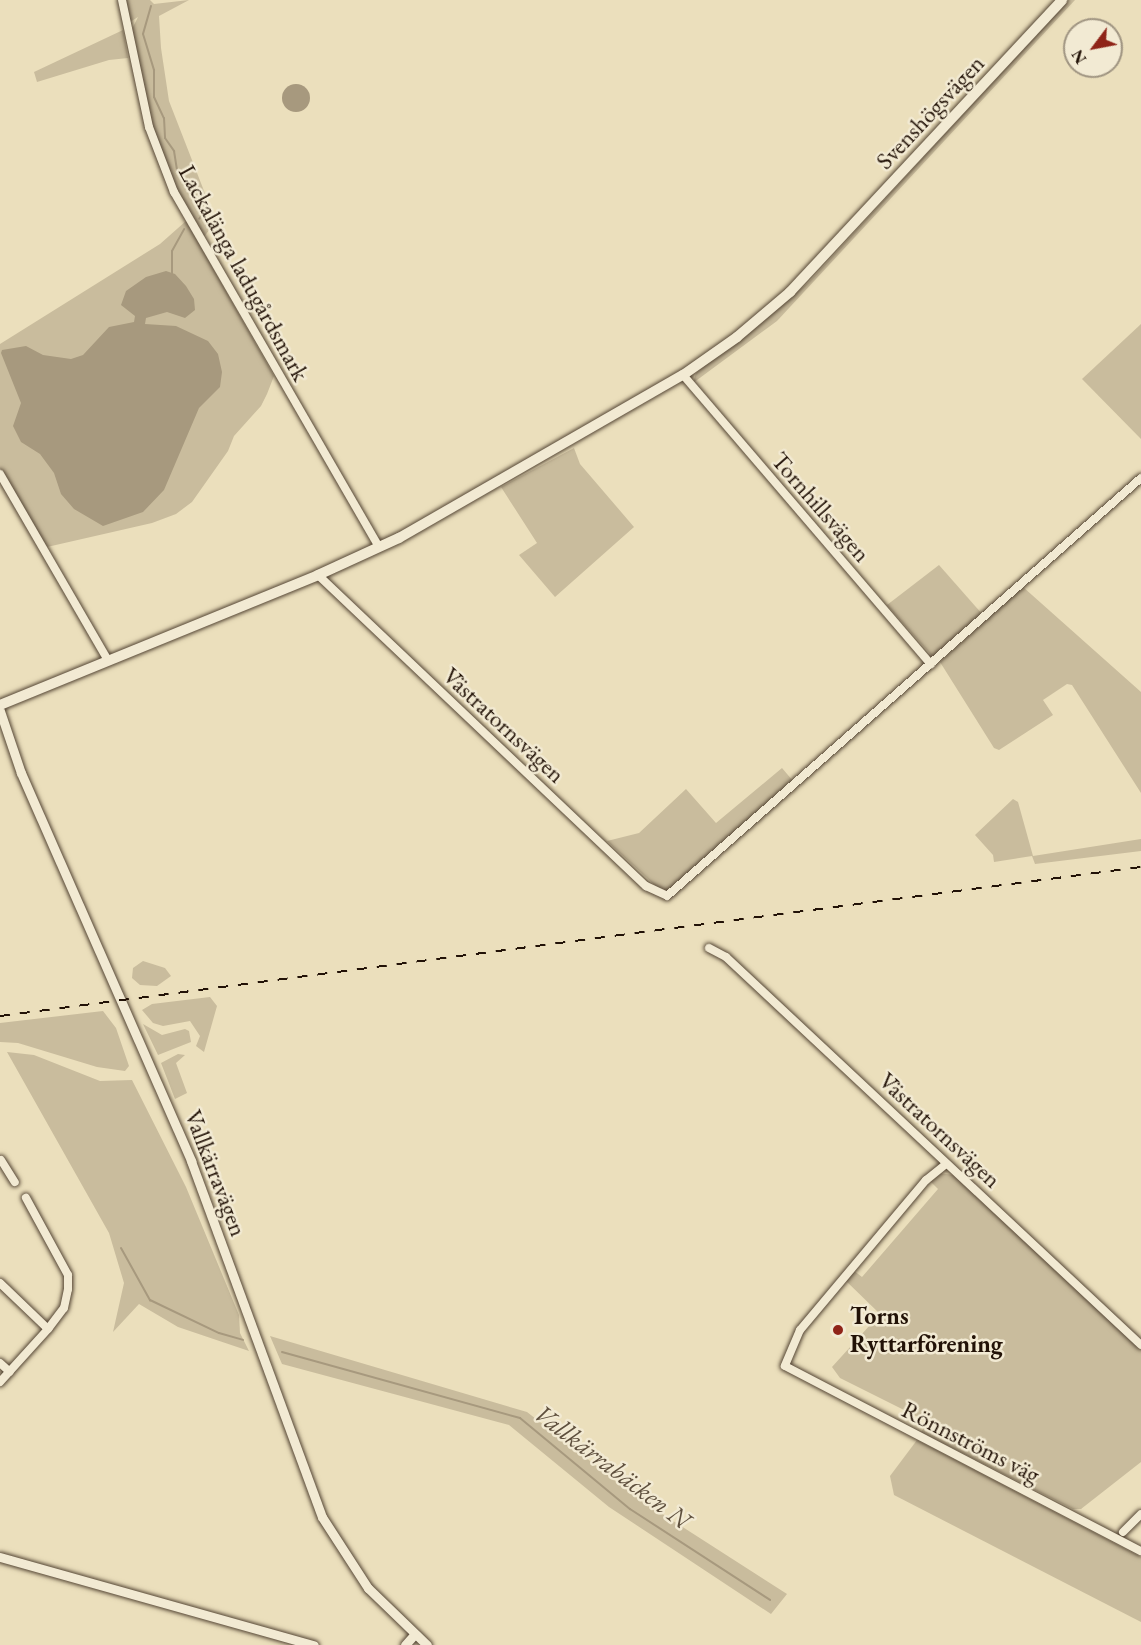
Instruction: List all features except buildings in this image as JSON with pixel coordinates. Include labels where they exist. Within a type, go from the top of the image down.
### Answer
[{"type":"main road","name":"Svenshögsvägen","points":[[0,705],[318,575],[379,547],[683,375],[762,318],[828,252],[1062,0]]},
{"type":"street","name":"Lackalänga ladugårdsmark","points":[[122,0],[149,127],[174,192],[379,547]]},
{"type":"street","name":"Tornhillsvägen","points":[[683,375],[931,664]]},
{"type":"street","points":[[0,474],[108,660]]},
{"type":"street","points":[[931,664],[1141,478]]},
{"type":"street","name":"Västratornsvägen","points":[[318,575],[646,886],[667,896],[931,664]]},
{"type":"street","name":"Vallkärravägen","points":[[0,711],[21,773],[191,1161],[322,1517],[368,1588],[414,1635],[427,1645]]},
{"type":"street","name":"Västratornsvägen","points":[[709,948],[726,957],[1141,1345]]},
{"type":"street","points":[[0,1159],[15,1182]]},
{"type":"street","name":"Rönnströms väg","points":[[946,1164],[926,1180],[800,1330],[785,1366],[1141,1551]]},
{"type":"street","points":[[0,1382],[64,1308],[68,1275],[26,1198]]},
{"type":"street","points":[[0,1283],[48,1329]]},
{"type":"street","points":[[0,1363],[10,1372]]},
{"type":"street","points":[[1123,1532],[1141,1514]]},
{"type":"street","points":[[0,1557],[314,1645]]},
{"type":"street","points":[[405,1645],[414,1635]]},
{"type":"shaded area","points":[[126,0],[150,0],[154,4],[189,0],[159,16],[169,101],[213,214],[214,224],[203,238],[182,202],[153,132],[131,31],[138,17],[130,22]]},
{"type":"shaded area","points":[[1068,0],[1075,0],[777,321],[693,383],[696,373],[808,283]]},
{"type":"shaded area","points":[[123,30],[128,58],[109,60],[37,82],[34,72]]},
{"type":"shaded area","points":[[296,84],[306,88],[310,98],[306,108],[296,112],[286,108],[282,98],[286,88]]},
{"type":"shaded area","points":[[186,221],[274,376],[267,394],[261,406],[234,436],[228,451],[192,502],[176,514],[152,523],[47,547],[0,468],[0,344],[160,244]]},
{"type":"shaded area","points":[[166,271],[175,274],[186,286],[194,299],[195,310],[185,318],[167,312],[146,318],[145,324],[176,326],[208,341],[218,354],[222,372],[220,387],[199,408],[164,490],[143,512],[103,526],[74,509],[61,494],[54,473],[40,454],[21,442],[13,426],[21,403],[1,353],[2,350],[26,346],[43,355],[71,359],[83,355],[109,327],[134,322],[135,316],[121,305],[126,291],[146,277]]},
{"type":"shaded area","points":[[1141,324],[1141,439],[1082,379]]},
{"type":"shaded area","points":[[574,448],[580,464],[634,527],[555,597],[519,555],[537,543],[501,487]]},
{"type":"shaded area","points":[[939,565],[983,615],[933,657],[887,605]]},
{"type":"shaded area","points":[[1023,587],[1141,692],[1141,793],[1072,685],[1067,684],[1043,700],[1053,715],[999,750],[994,748],[940,662]]},
{"type":"shaded area","points":[[782,768],[793,781],[667,892],[660,890],[607,841],[639,833],[686,789],[716,823]]},
{"type":"shaded area","points":[[1013,799],[1018,802],[1033,856],[1141,839],[1141,851],[1035,864],[1032,856],[994,862],[993,855],[975,835]]},
{"type":"shaded area","points":[[143,961],[165,968],[171,976],[157,986],[140,985],[132,978],[133,968]]},
{"type":"shaded area","points":[[210,997],[217,1006],[204,1052],[196,1046],[200,1036],[190,1021],[163,1026],[153,1023],[142,1010],[152,1004]]},
{"type":"shaded area","points":[[103,1011],[116,1028],[129,1066],[125,1071],[97,1067],[18,1043],[0,1042],[0,1023]]},
{"type":"shaded area","points":[[143,1024],[162,1035],[185,1029],[189,1031],[191,1042],[158,1055]]},
{"type":"shaded area","points":[[7,1052],[34,1055],[100,1081],[132,1080],[186,1187],[239,1315],[240,1333],[249,1351],[178,1327],[139,1304],[113,1332],[124,1283],[109,1233]]},
{"type":"shaded area","points":[[178,1054],[185,1055],[176,1063],[187,1093],[175,1099],[161,1063]]},
{"type":"shaded area","points":[[938,1173],[954,1175],[1141,1350],[1141,1462],[1081,1509],[1073,1509],[921,1432],[928,1422],[840,1378],[832,1367],[880,1314],[845,1280],[853,1270],[862,1277],[938,1189],[930,1181]]},
{"type":"shaded area","points":[[270,1336],[527,1412],[639,1499],[787,1594],[771,1614],[609,1507],[509,1425],[282,1364]]},
{"type":"shaded area","points":[[917,1440],[1141,1557],[1141,1622],[894,1495],[890,1476]]},
{"type":"waterway","points":[[151,6],[143,34],[154,70],[154,97],[164,118],[165,138],[174,151],[177,171],[201,206],[203,214],[199,219]]},
{"type":"waterway","points":[[172,274],[172,251],[184,229]]},
{"type":"waterway","name":"Vallkärrabäcken N","points":[[121,1248],[150,1300],[219,1333],[243,1340]]},
{"type":"waterway","name":"Vallkärrabäcken N","points":[[282,1352],[520,1418],[630,1509],[770,1600]]},
{"type":"railway","points":[[0,1016],[1141,867]]},
{"type":"place","name":"Torns Ryttarförening","points":[[838,1330]]}]
